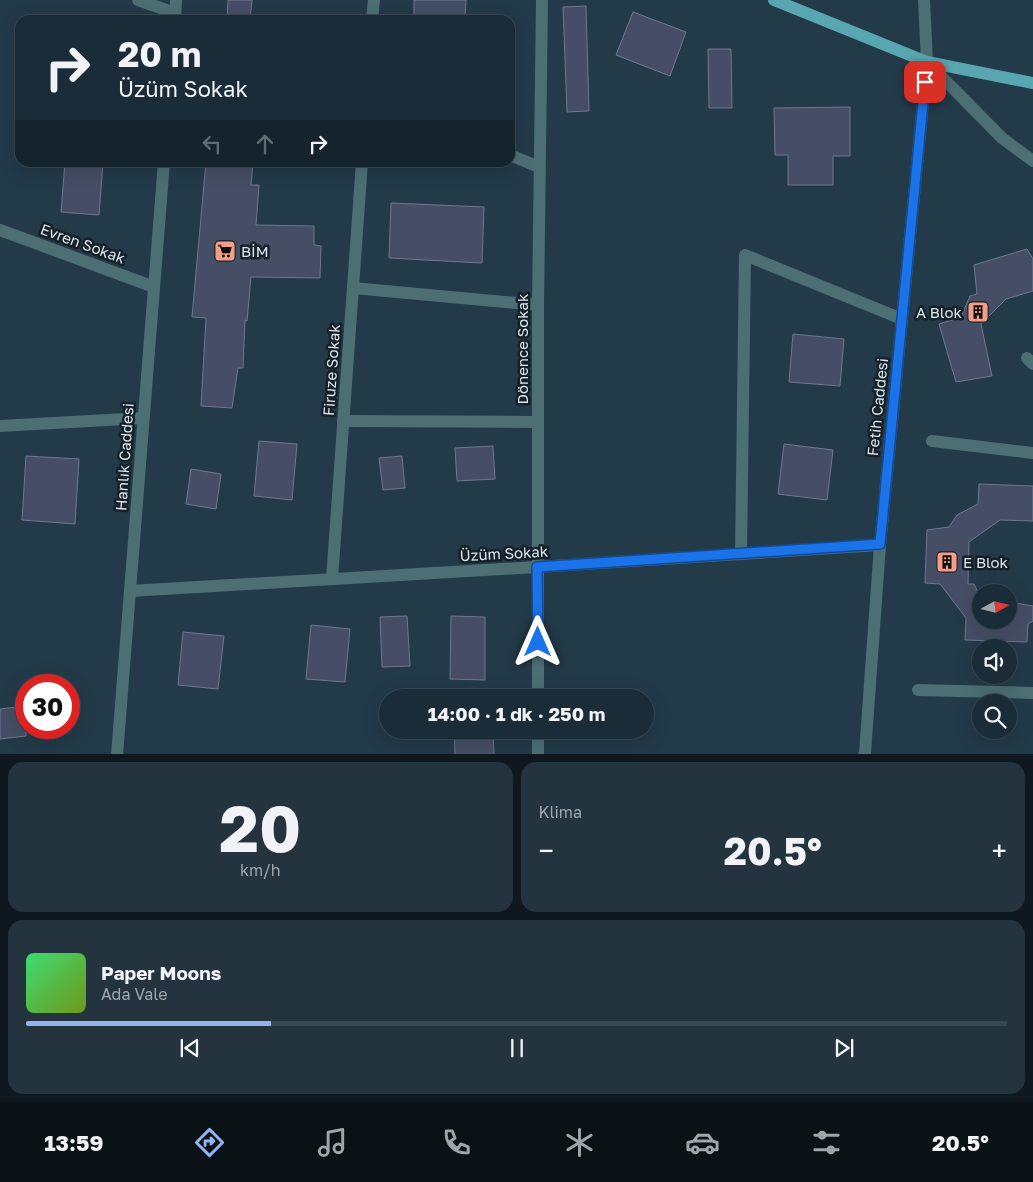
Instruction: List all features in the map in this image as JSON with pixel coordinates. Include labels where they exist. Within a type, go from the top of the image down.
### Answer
[{"type":"main road","points":[[774,0],[927,62],[1033,83]]},
{"type":"street","points":[[138,0],[171,15]]},
{"type":"street","points":[[175,15],[176,0]]},
{"type":"street","points":[[372,15],[374,0]]},
{"type":"street","name":"Dönence Sokak","points":[[538,689],[538,305],[542,0]]},
{"type":"street","name":"Fetih Caddesi","points":[[864,754],[880,544],[927,62],[924,0]]},
{"type":"street","points":[[927,62],[1002,138],[1033,162]]},
{"type":"street","points":[[515,157],[539,167]]},
{"type":"street","name":"Hanlık Caddesi","points":[[117,754],[164,167]]},
{"type":"street","name":"Firuze Sokak","points":[[332,579],[362,167]]},
{"type":"street","name":"Evren Sokak","points":[[0,230],[154,287]]},
{"type":"street","points":[[741,554],[745,255],[902,319]]},
{"type":"street","points":[[353,288],[538,305]]},
{"type":"street","points":[[0,426],[143,418]]},
{"type":"street","points":[[343,421],[538,422]]},
{"type":"street","points":[[932,441],[1033,454]]},
{"type":"street","name":"Üzüm Sokak","points":[[130,591],[537,567],[880,544]]},
{"type":"street","points":[[918,690],[1033,693]]},
{"type":"street","points":[[538,739],[538,754]]},
{"type":"building","points":[[228,0],[252,0],[250,15],[227,15]]},
{"type":"building","points":[[414,0],[466,0],[465,15],[414,15]]},
{"type":"building","points":[[586,6],[589,111],[567,112],[563,7]]},
{"type":"building","points":[[633,12],[686,32],[670,76],[616,55]]},
{"type":"building","points":[[708,49],[731,49],[732,108],[709,108]]},
{"type":"building","points":[[850,107],[850,156],[833,156],[833,185],[788,185],[788,155],[775,155],[774,108]]},
{"type":"building","points":[[65,167],[103,167],[99,215],[61,212]]},
{"type":"building","points":[[206,167],[253,167],[251,185],[259,185],[256,225],[314,226],[314,245],[321,246],[320,278],[251,277],[247,321],[245,320],[243,368],[238,368],[232,408],[201,406],[206,318],[192,317]]},
{"type":"building","points":[[391,203],[484,207],[482,263],[389,258]]},
{"type":"building","name":"A Blok","points":[[1027,249],[1033,259],[1033,291],[1006,299],[981,324],[992,376],[956,382],[939,324],[961,317],[970,296],[977,294],[974,265]]},
{"type":"building","points":[[793,334],[844,339],[840,386],[789,382]]},
{"type":"building","points":[[259,441],[297,444],[292,500],[254,496]]},
{"type":"building","points":[[784,444],[833,450],[827,500],[778,494]]},
{"type":"building","points":[[493,446],[495,479],[457,481],[455,448]]},
{"type":"building","points":[[26,456],[79,459],[75,524],[22,520]]},
{"type":"building","points":[[402,456],[405,488],[383,490],[379,458]]},
{"type":"building","points":[[191,469],[221,474],[216,509],[186,504]]},
{"type":"building","name":"E Blok","points":[[979,484],[1033,486],[1033,521],[1000,520],[969,542],[968,584],[972,584],[972,629],[1018,629],[1018,604],[1033,606],[1033,621],[1028,624],[1027,642],[1017,642],[1017,639],[965,640],[966,618],[940,584],[925,583],[927,530],[949,527],[957,515],[978,504]]},
{"type":"building","points":[[407,616],[410,666],[382,667],[380,617]]},
{"type":"building","points":[[451,616],[485,617],[485,680],[450,679]]},
{"type":"building","points":[[311,625],[350,629],[345,682],[306,679]]},
{"type":"building","points":[[183,632],[224,636],[218,689],[178,685]]},
{"type":"building","points":[[15,707],[15,737],[0,739],[0,709]]},
{"type":"building","points":[[454,739],[493,739],[494,754],[455,754]]},
{"type":"place","name":"BİM","points":[[225,251]]},
{"type":"place","name":"A Blok","points":[[978,312]]},
{"type":"place","name":"E Blok","points":[[947,562]]},
{"type":"route","points":[[538,642],[537,567],[880,544],[925,82]]}]
